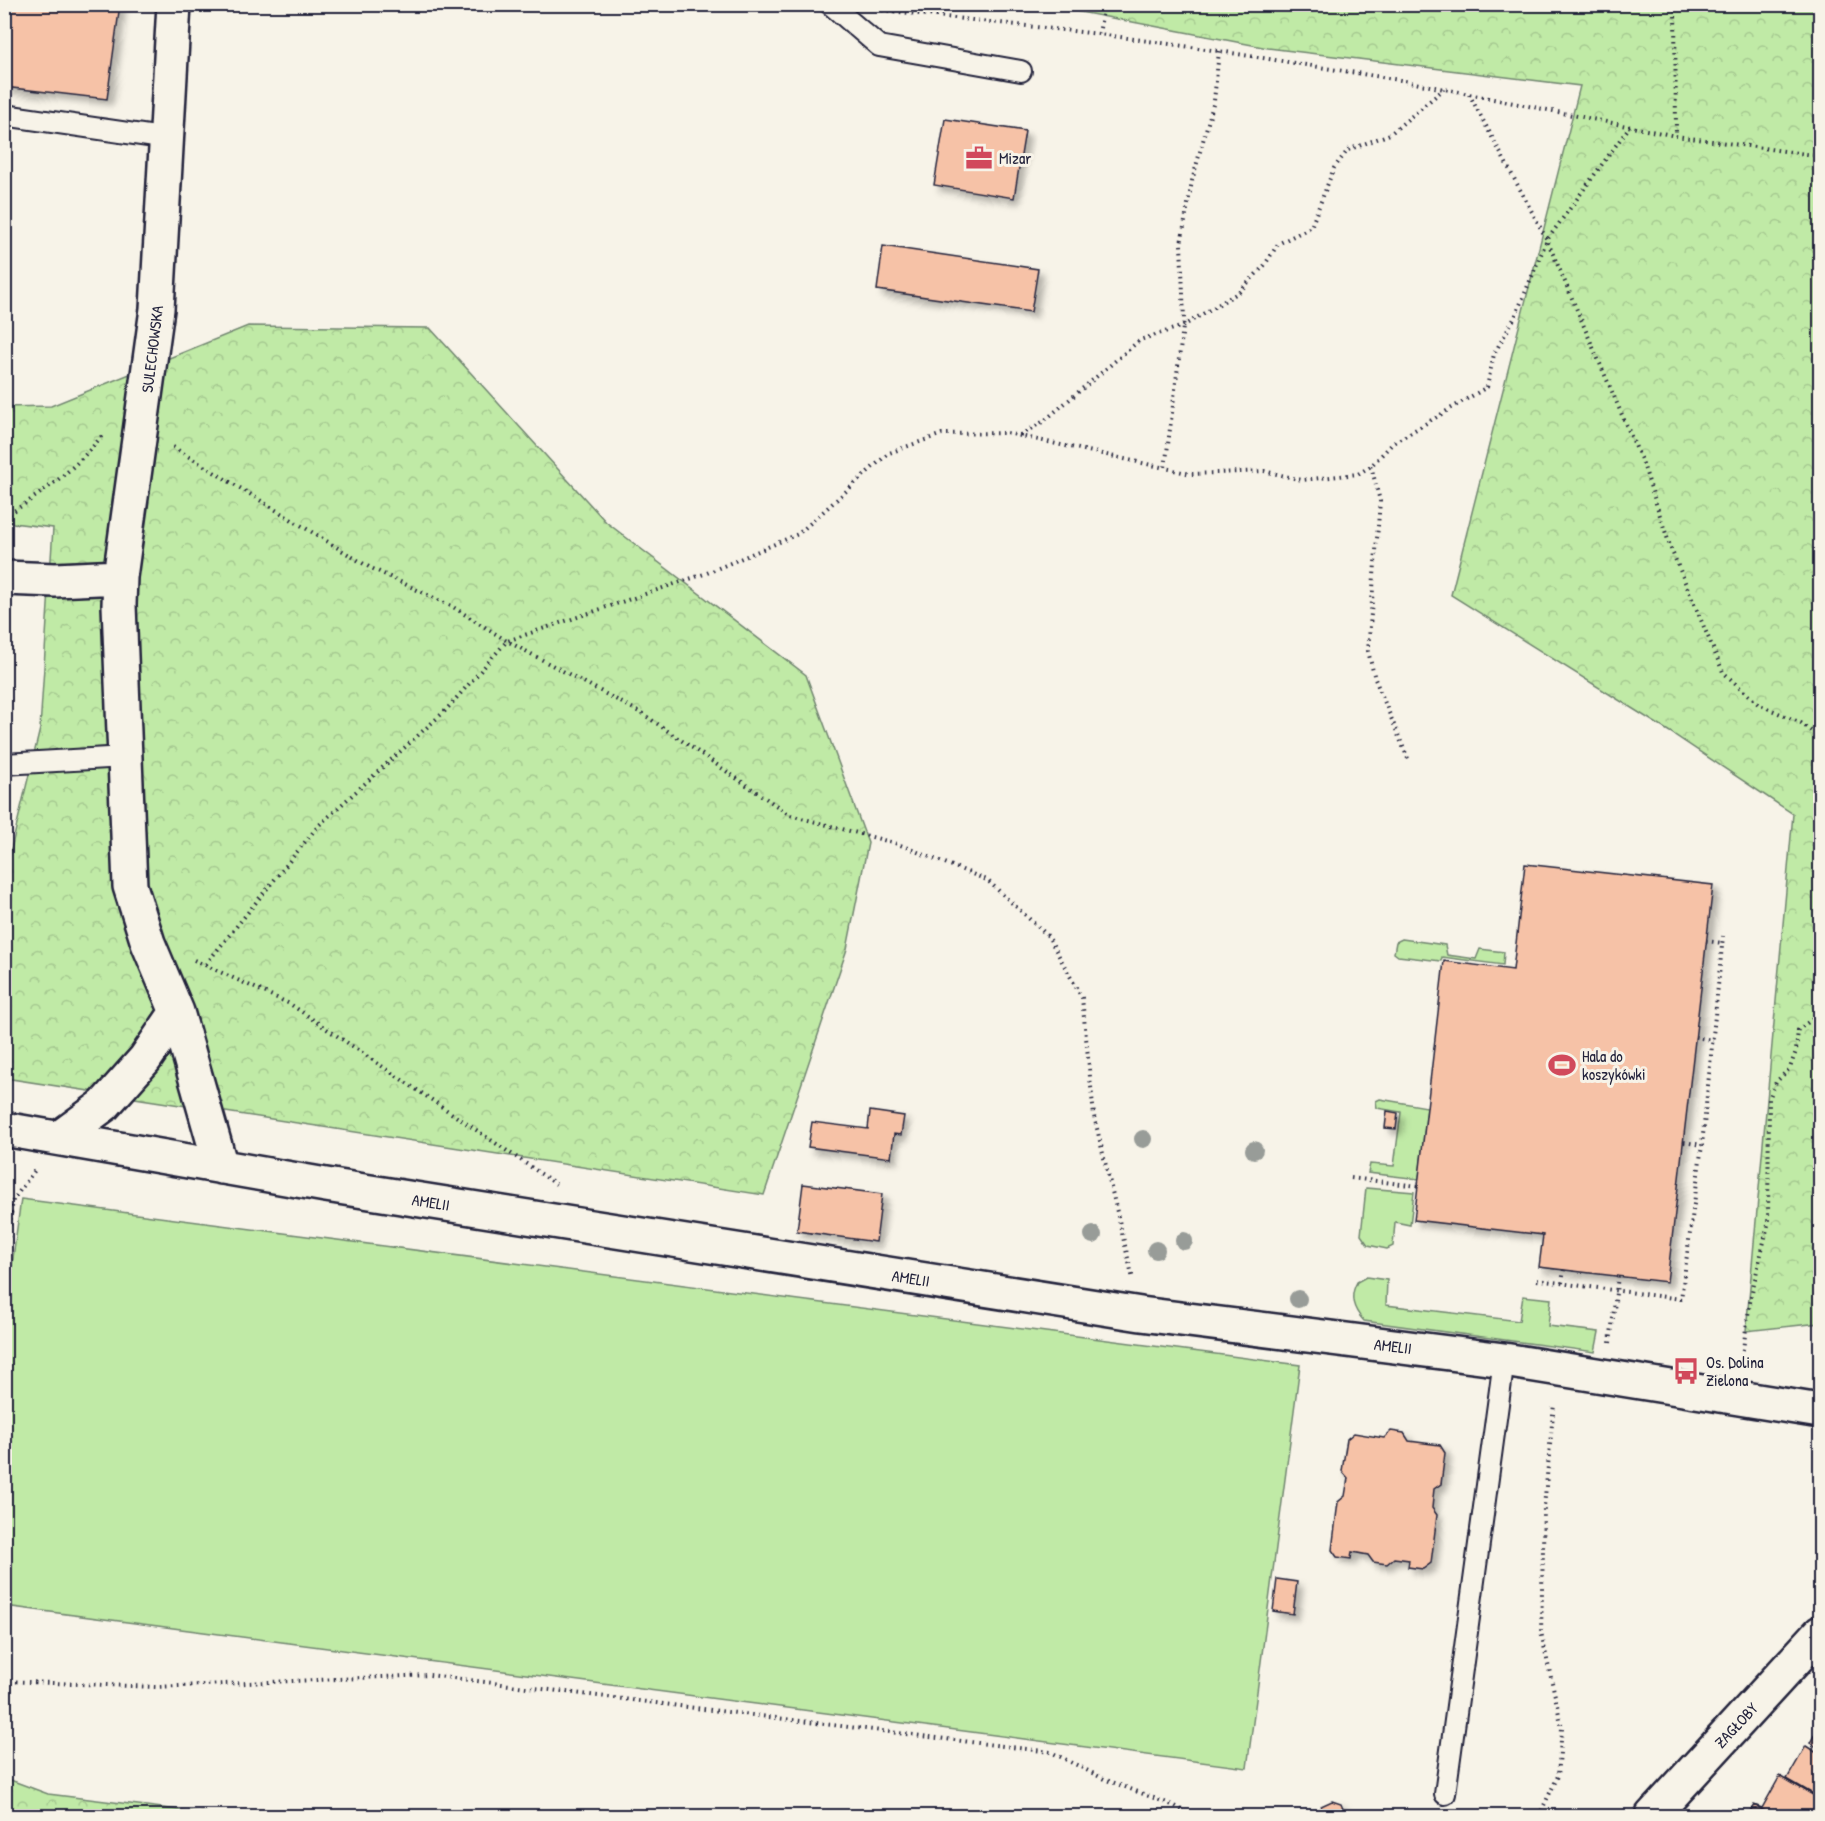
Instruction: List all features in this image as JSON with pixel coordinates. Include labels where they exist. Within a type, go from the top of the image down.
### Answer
[{"type":"street","name":"SULECHOWSKA","points":[[174,4],[169,139],[157,309],[126,426],[118,605],[130,886],[148,943],[177,1012],[221,1167]]},
{"type":"street","points":[[4,578],[55,580],[120,577]]},
{"type":"street","points":[[59,1138],[104,1105],[145,1059],[177,1012]]},
{"type":"street","name":"AMELII","points":[[4,1129],[221,1167],[1141,1314],[1504,1360],[1821,1412]]},
{"type":"street","name":"ZAGŁOBY","points":[[1652,1816],[1821,1633]]},
{"type":"lane","points":[[830,4],[879,46],[1021,71]]},
{"type":"lane","points":[[4,116],[169,139]]},
{"type":"lane","points":[[4,764],[125,757]]},
{"type":"lane","points":[[1445,1794],[1504,1360]]},
{"type":"path","points":[[1099,34],[1104,4]]},
{"type":"path","points":[[1675,4],[1676,136]]},
{"type":"path","points":[[878,10],[1099,34],[1219,51],[1469,93],[1676,136],[1821,156]]},
{"type":"path","points":[[1165,468],[1183,326],[1181,244],[1192,181],[1214,101],[1219,51]]},
{"type":"path","points":[[1020,436],[1044,421],[1140,340],[1183,326],[1239,292],[1264,266],[1278,244],[1311,227],[1334,168],[1348,150],[1390,134],[1444,89]]},
{"type":"path","points":[[1469,93],[1547,240],[1643,464],[1671,549],[1723,672],[1758,704],[1801,723],[1821,738]]},
{"type":"path","points":[[206,964],[318,826],[445,711],[507,641],[707,573],[798,534],[889,453],[942,434],[1007,433],[1191,474],[1264,471],[1302,480],[1358,474],[1371,466],[1393,443],[1487,387],[1494,354],[1515,317],[1547,240],[1630,126]]},
{"type":"path","points":[[4,517],[48,490],[126,426],[369,567],[453,607],[507,641],[643,714],[790,815],[898,844],[987,880],[1048,936],[1082,998],[1094,1116],[1141,1314]]},
{"type":"path","points":[[1371,466],[1380,501],[1368,651],[1375,679],[1409,761]]},
{"type":"path","points":[[1537,1281],[1681,1299],[1702,1144],[1724,936]]},
{"type":"path","points":[[1706,940],[1723,943]]},
{"type":"path","points":[[148,943],[206,964],[290,1004],[564,1189]]},
{"type":"path","points":[[1734,1397],[1751,1296],[1768,1225],[1769,1099],[1776,1082],[1790,1068],[1796,1051],[1798,1030],[1821,1013]]},
{"type":"path","points":[[1695,1037],[1713,1040]]},
{"type":"path","points":[[4,1267],[13,1200],[59,1138]]},
{"type":"path","points":[[1684,1142],[1702,1144]]},
{"type":"path","points":[[1351,1178],[1418,1186]]},
{"type":"path","points":[[1562,1284],[1564,1269]]},
{"type":"path","points":[[1606,1375],[1618,1276]]},
{"type":"path","points":[[1539,1816],[1558,1776],[1562,1728],[1541,1632],[1544,1507],[1557,1369]]},
{"type":"path","points":[[4,1681],[156,1687],[429,1675],[1051,1752],[1104,1779],[1175,1806],[1192,1816]]},
{"type":"green space","points":[[1044,5],[1820,5],[1820,1323],[1746,1331],[1793,814],[1670,732],[1451,595],[1580,86],[1268,48]]},
{"type":"green space","points":[[248,326],[430,328],[606,522],[806,675],[868,843],[847,949],[764,1195],[5,1078],[5,874],[40,729],[53,528],[5,522],[4,407],[51,406]]},
{"type":"green space","points":[[1402,939],[1445,945],[1447,955],[1476,959],[1480,949],[1504,952],[1503,965],[1442,957],[1441,961],[1398,956],[1394,953],[1396,942]]},
{"type":"green space","points":[[1380,1099],[1427,1107],[1419,1179],[1368,1173],[1370,1164],[1394,1166],[1401,1112],[1377,1108],[1376,1101]]},
{"type":"green space","points":[[1366,1188],[1414,1192],[1410,1225],[1395,1222],[1393,1246],[1387,1249],[1368,1245],[1361,1235]]},
{"type":"green space","points":[[21,1199],[1300,1365],[1247,1768],[5,1606],[4,1324]]},
{"type":"green space","points":[[1366,1277],[1387,1280],[1386,1305],[1519,1321],[1523,1296],[1551,1299],[1548,1326],[1599,1332],[1595,1352],[1364,1321],[1353,1303],[1353,1293],[1357,1282]]},
{"type":"green space","points":[[5,1778],[48,1794],[228,1816],[5,1816]]},
{"type":"building","points":[[4,4],[120,4],[107,99],[4,87]]},
{"type":"building","name":"Mizar","points":[[945,119],[1025,131],[1014,198],[934,185]]},
{"type":"building","points":[[883,246],[1038,269],[1031,312],[877,290]]},
{"type":"building","name":"Hala do koszykówki","points":[[1525,864],[1713,885],[1667,1282],[1539,1267],[1543,1235],[1414,1220],[1444,961],[1513,970]]},
{"type":"building","points":[[870,1111],[904,1116],[901,1135],[894,1134],[891,1158],[808,1147],[812,1122],[868,1129]]},
{"type":"building","points":[[1387,1111],[1398,1113],[1396,1129],[1385,1128]]},
{"type":"building","points":[[803,1184],[882,1194],[876,1242],[797,1231]]},
{"type":"building","points":[[1391,1431],[1404,1433],[1409,1441],[1440,1445],[1445,1453],[1441,1484],[1434,1489],[1432,1508],[1437,1515],[1431,1563],[1423,1569],[1408,1567],[1409,1560],[1394,1558],[1387,1564],[1373,1562],[1368,1555],[1352,1552],[1351,1559],[1337,1557],[1332,1550],[1338,1502],[1345,1496],[1348,1478],[1342,1471],[1347,1439],[1354,1433],[1384,1438]]},
{"type":"building","points":[[1277,1579],[1297,1582],[1293,1614],[1273,1611]]},
{"type":"building","points":[[1820,1725],[1820,1749],[1810,1743]]},
{"type":"building","points":[[1806,1746],[1820,1755],[1820,1798],[1787,1779]]},
{"type":"building","points":[[1780,1776],[1820,1799],[1820,1816],[1774,1816],[1754,1805],[1762,1808]]},
{"type":"building","points":[[1332,1801],[1341,1804],[1346,1816],[1319,1816],[1321,1806]]},
{"type":"building","points":[[1754,1805],[1774,1816],[1747,1816]]},
{"type":"place","name":"Mizar","points":[[979,158]]},
{"type":"place","name":"Hala do koszykówki","points":[[1562,1065]]},
{"type":"place","name":"Os. Dolina Zielona","points":[[1686,1371]]}]
